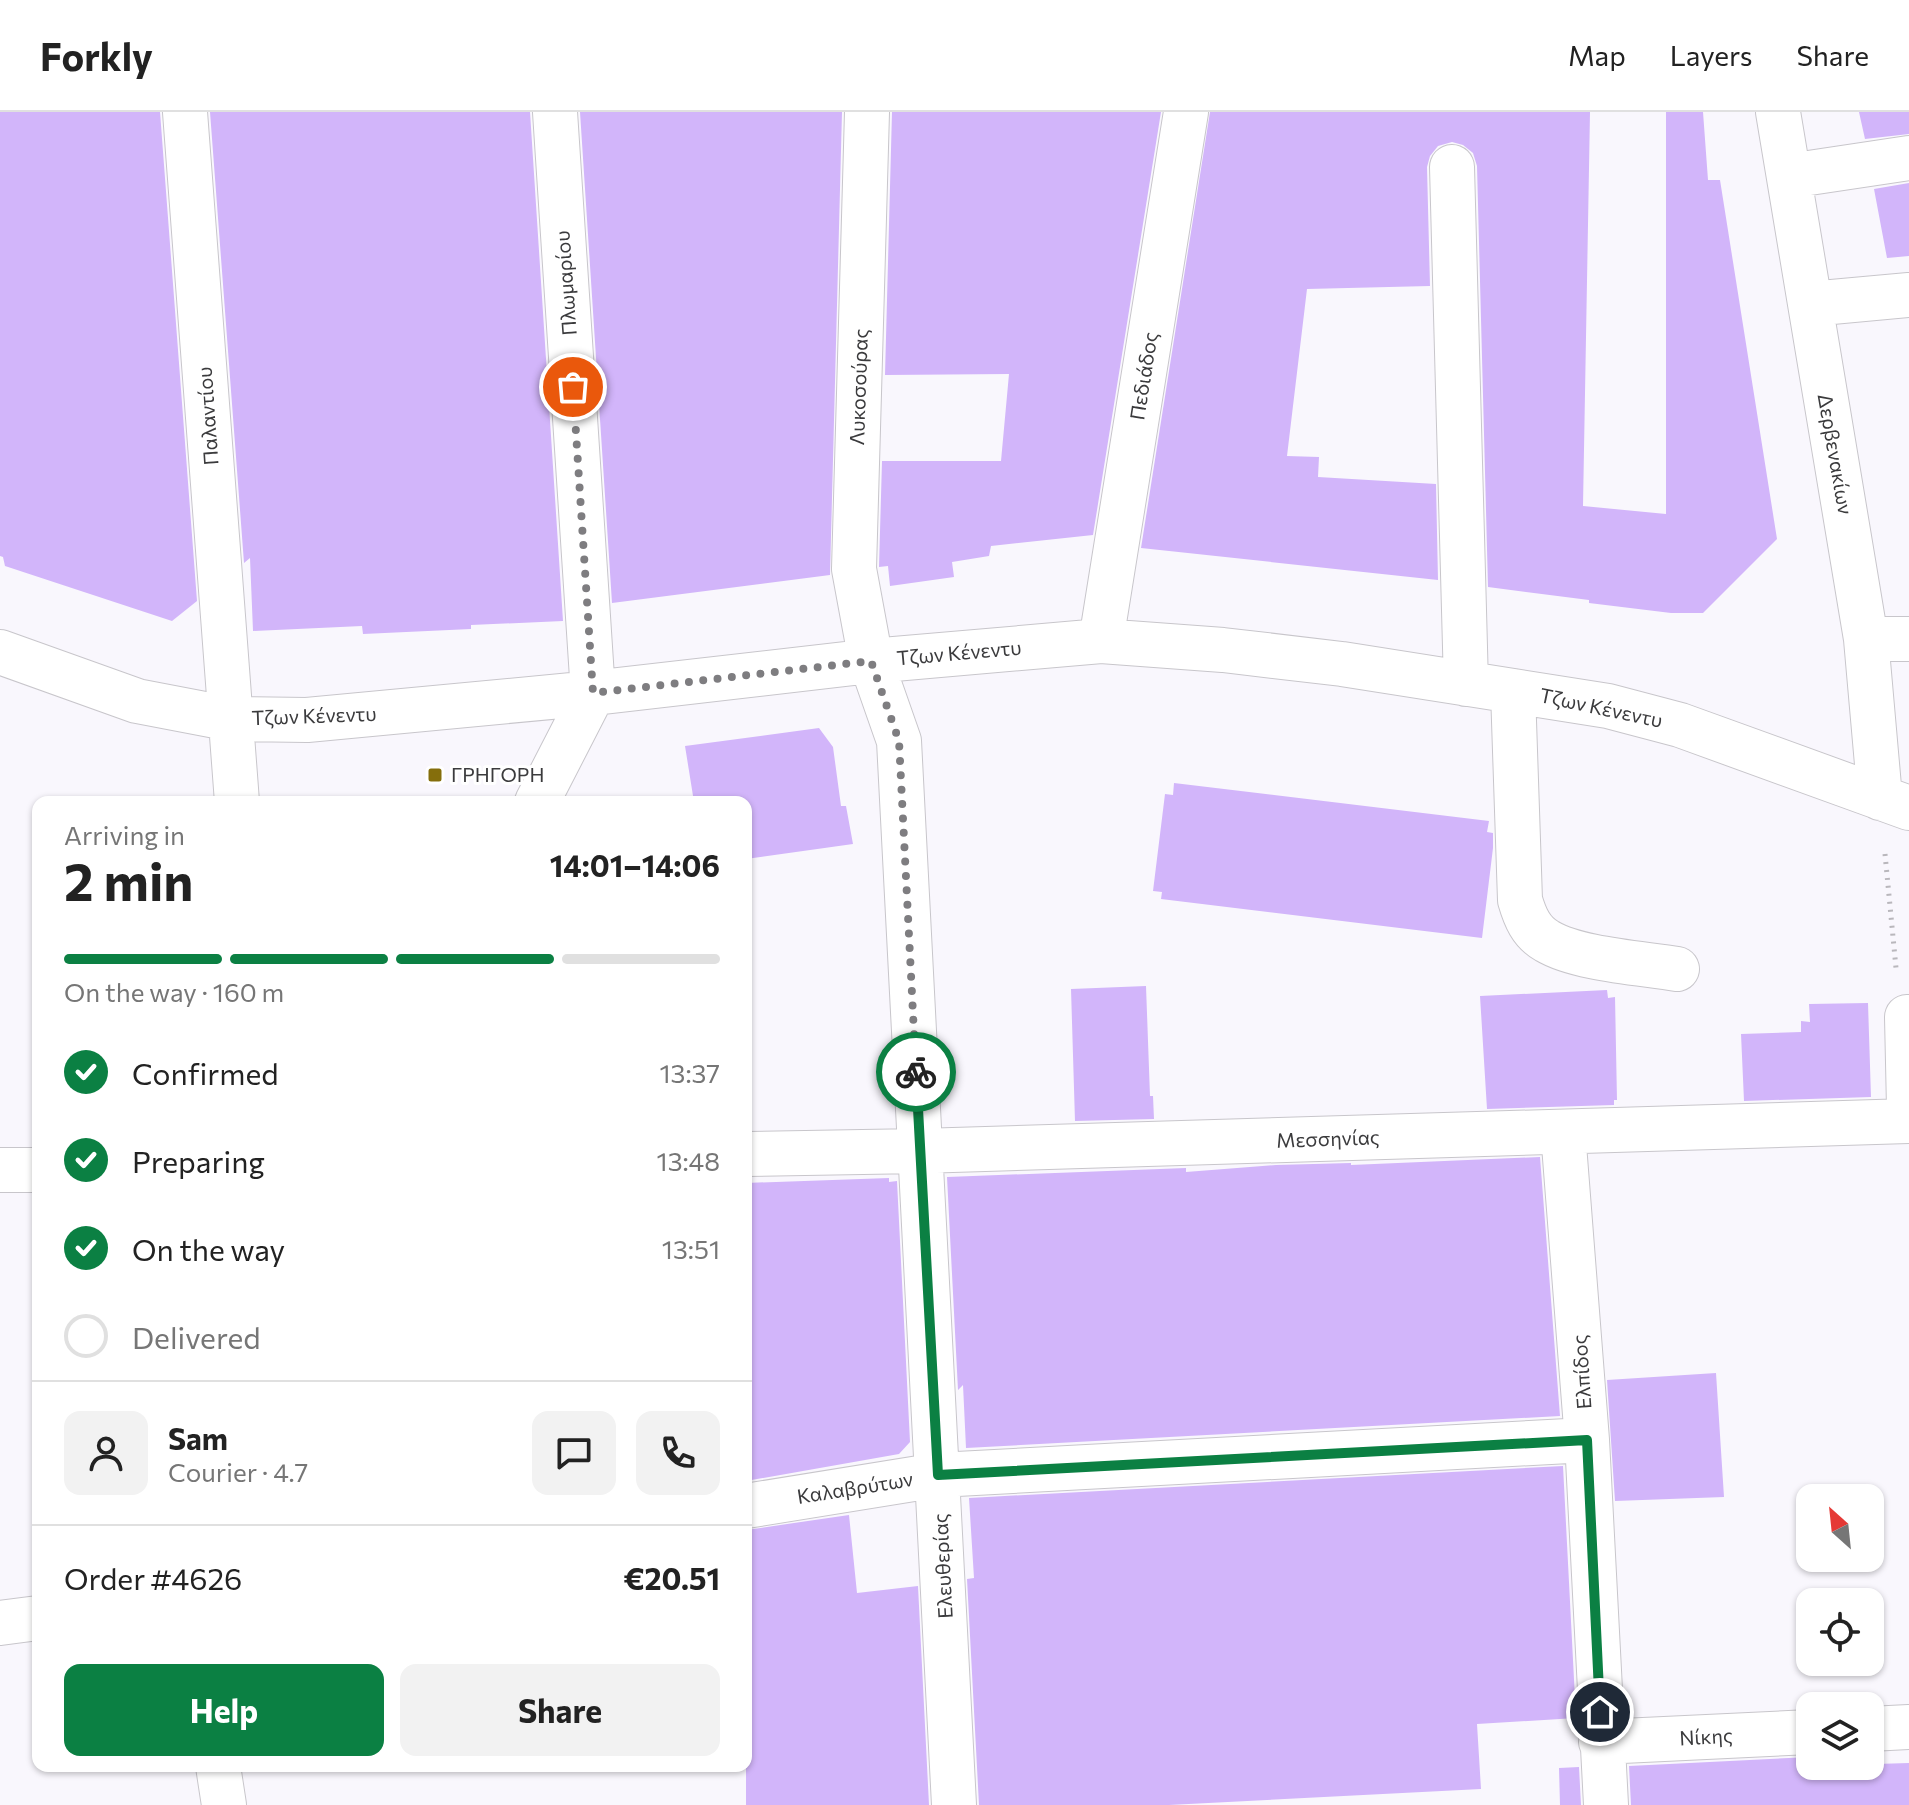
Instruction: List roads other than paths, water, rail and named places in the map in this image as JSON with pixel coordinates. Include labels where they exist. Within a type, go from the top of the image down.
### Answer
[{"type":"street","name":"Παλαντίου","points":[[185,112],[237,796]]},
{"type":"street","name":"Πλωμαρίου","points":[[555,112],[593,693]]},
{"type":"street","name":"Λυκοσούρας","points":[[867,112],[854,569],[871,661]]},
{"type":"street","name":"Πεδιάδος","points":[[1101,641],[1186,112]]},
{"type":"street","name":"Δερβενακίων","points":[[1778,112],[1895,803]]},
{"type":"street","points":[[1789,176],[1909,158]]},
{"type":"street","points":[[1452,167],[1466,684]]},
{"type":"street","points":[[1810,304],[1909,295]]},
{"type":"street","points":[[1866,639],[1909,639]]},
{"type":"street","name":"Τζων Κένεντυ","points":[[0,652],[137,701],[231,719],[307,720],[593,693],[871,661],[1101,641],[1223,650],[1342,664],[1608,706],[1680,725],[1895,803]]},
{"type":"street","name":"Ελευθερίας","points":[[871,661],[899,741],[954,1805]]},
{"type":"street","points":[[1513,691],[1520,900],[1526,921],[1544,940],[1568,950],[1677,969]]},
{"type":"street","points":[[540,796],[593,693]]},
{"type":"street","points":[[1907,1017],[1909,1108]]},
{"type":"street","name":"Μεσσηνίας","points":[[752,1154],[1909,1121]]},
{"type":"street","name":"Ελπίδος","points":[[1563,1132],[1587,1440],[1606,1805]]},
{"type":"street","points":[[0,1170],[32,1170]]},
{"type":"street","name":"Καλαβρύτων","points":[[752,1505],[938,1475],[1587,1440]]},
{"type":"street","points":[[0,1623],[32,1619]]},
{"type":"street","points":[[1884,1728],[1909,1727]]},
{"type":"street","name":"Νίκης","points":[[1601,1742],[1796,1733]]},
{"type":"street","points":[[219,1772],[224,1805]]},
{"type":"place","name":"ΓΡΗΓΟΡΗ","points":[[435,775]]}]
